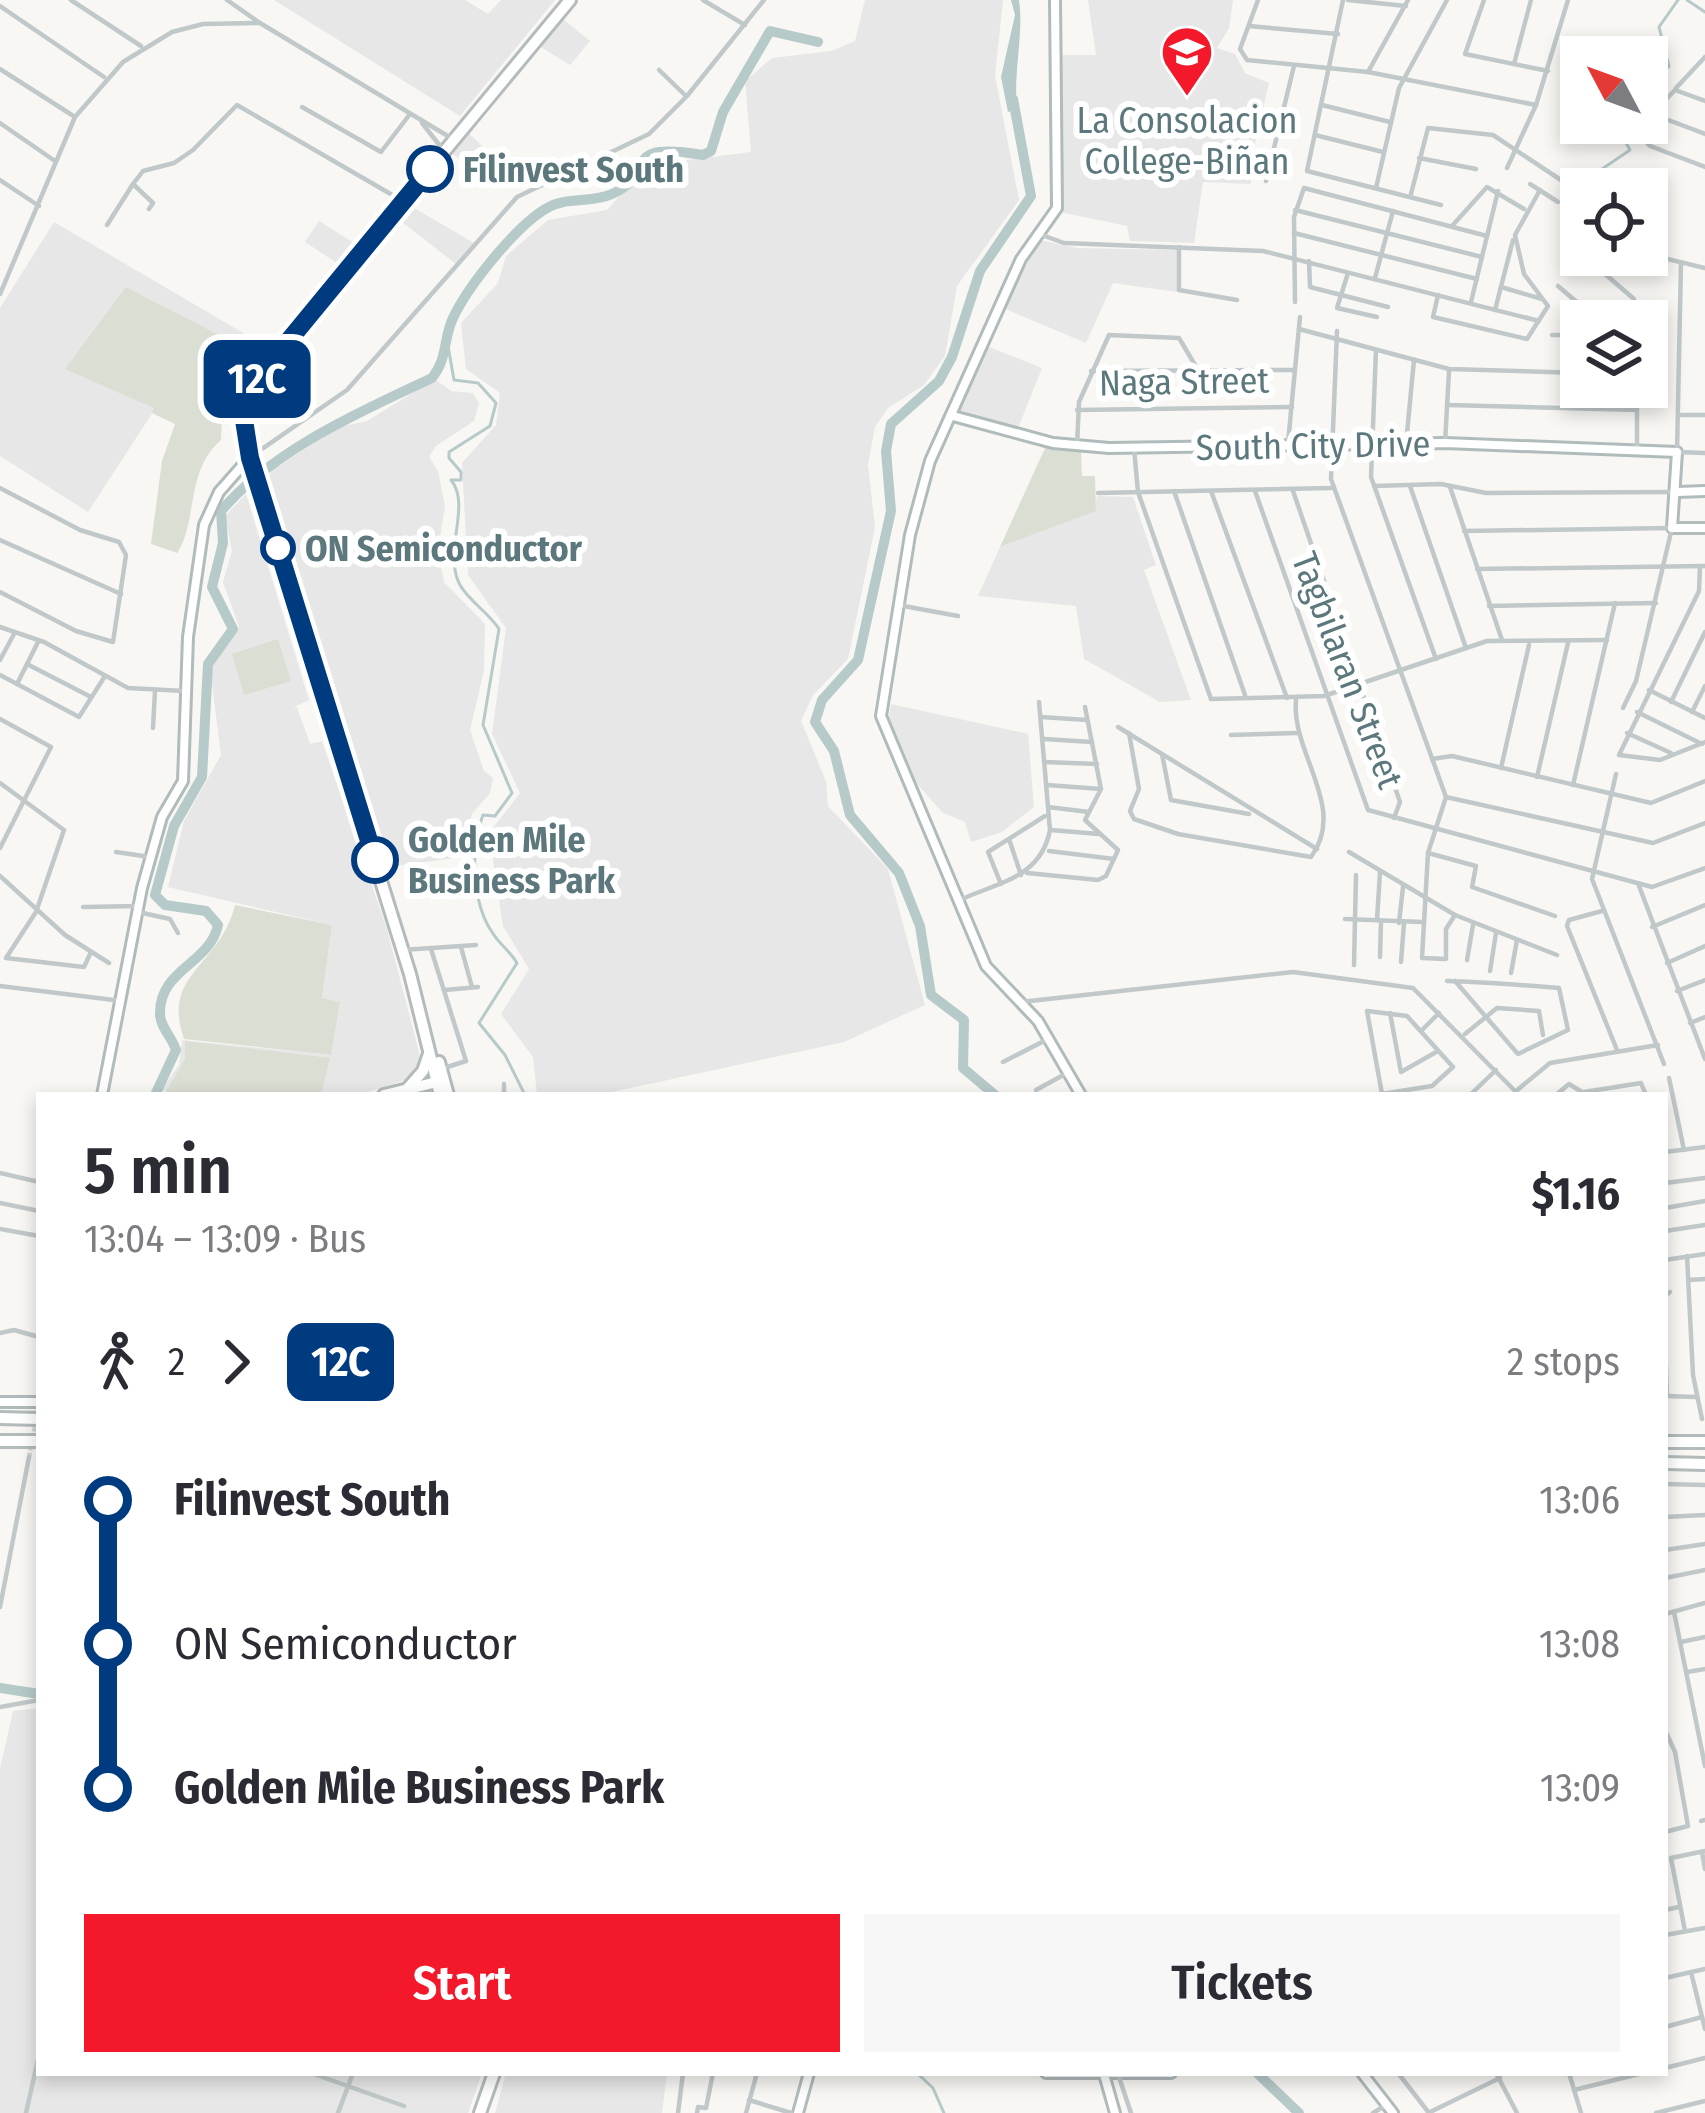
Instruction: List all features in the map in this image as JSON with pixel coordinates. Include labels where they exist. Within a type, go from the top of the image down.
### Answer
[{"type":"highway","points":[[441,1088],[251,462],[244,420],[257,379],[570,0]]},
{"type":"highway","points":[[410,974],[441,1088]]},
{"type":"highway","points":[[405,1090],[424,1071],[429,1053]]},
{"type":"highway","points":[[397,1092],[441,1088]]},
{"type":"highway","points":[[0,1418],[36,1419]]},
{"type":"highway","points":[[0,1441],[36,1441]]},
{"type":"highway","points":[[1668,1442],[1705,1442]]},
{"type":"highway","points":[[1668,1463],[1705,1464]]},
{"type":"highway","points":[[480,2113],[493,2076]]},
{"type":"street","points":[[71,0],[141,46]]},
{"type":"street","points":[[83,8],[88,0]]},
{"type":"street","points":[[227,0],[454,140]]},
{"type":"street","points":[[703,0],[745,25]]},
{"type":"street","points":[[103,1092],[151,857],[162,817],[183,782],[184,691],[206,518],[225,484],[346,390],[517,197],[644,137],[686,97],[764,0]]},
{"type":"street","points":[[1055,0],[1059,202],[1022,259],[924,478],[881,716],[986,966],[1048,1038],[1079,1092]]},
{"type":"street","points":[[1258,0],[1240,49],[1246,60],[1368,73],[1536,105]]},
{"type":"street","points":[[1368,73],[1407,3],[1345,0],[1307,171],[1441,205]]},
{"type":"street","points":[[1376,188],[1402,83],[1447,0]]},
{"type":"street","points":[[1484,0],[1464,52],[1548,71]]},
{"type":"street","points":[[1514,65],[1531,0]]},
{"type":"street","points":[[1507,168],[1536,105],[1568,0]]},
{"type":"street","points":[[0,5],[105,78]]},
{"type":"street","points":[[0,294],[75,117],[105,78],[141,46],[203,24],[260,23]]},
{"type":"street","points":[[1249,26],[1338,34]]},
{"type":"street","points":[[1668,99],[1705,57]]},
{"type":"street","points":[[1266,182],[1294,66]]},
{"type":"street","points":[[0,68],[75,117]]},
{"type":"street","points":[[658,70],[686,97]]},
{"type":"street","points":[[1675,90],[1705,101]]},
{"type":"street","points":[[107,225],[143,171],[174,163],[242,105],[403,201]]},
{"type":"street","points":[[1322,105],[1390,122]]},
{"type":"street","points":[[302,107],[381,152],[410,114]]},
{"type":"street","points":[[1668,120],[1705,134]]},
{"type":"street","points":[[0,123],[56,160]]},
{"type":"street","points":[[422,123],[445,151]]},
{"type":"street","points":[[1410,197],[1431,125],[1487,133],[1560,182]]},
{"type":"street","points":[[1315,135],[1383,152]]},
{"type":"street","points":[[1648,144],[1705,167]]},
{"type":"street","points":[[1419,158],[1476,169]]},
{"type":"street","points":[[0,180],[39,206]]},
{"type":"street","points":[[133,184],[152,203],[149,209]]},
{"type":"street","points":[[1530,184],[1558,202]]},
{"type":"street","points":[[1452,226],[1487,187],[1526,210]]},
{"type":"street","points":[[1295,302],[1295,210],[1304,188],[1487,236]]},
{"type":"street","points":[[1495,310],[1515,235],[1540,190]]},
{"type":"street","points":[[1471,304],[1498,191]]},
{"type":"street","points":[[1295,210],[1482,256]]},
{"type":"street","points":[[1375,278],[1393,211]]},
{"type":"street","points":[[1294,233],[1477,279]]},
{"type":"street","points":[[1038,234],[1064,243],[1294,257],[1539,321]]},
{"type":"street","points":[[1438,295],[1433,317],[1524,342],[1548,306],[1524,274],[1515,235]]},
{"type":"street","points":[[1179,247],[1179,290],[1237,301]]},
{"type":"street","points":[[1668,260],[1705,268]]},
{"type":"street","points":[[1309,261],[1310,287],[1388,307]]},
{"type":"street","points":[[1623,708],[1656,603],[1672,528],[1681,263]]},
{"type":"street","points":[[1348,271],[1337,308],[1377,317]]},
{"type":"street","points":[[1607,276],[1635,300]]},
{"type":"street","points":[[1558,286],[1574,300]]},
{"type":"street","points":[[1501,287],[1543,299]]},
{"type":"street","points":[[1288,447],[1300,317]]},
{"type":"street","points":[[1299,329],[1449,369],[1560,372]]},
{"type":"street","points":[[1337,331],[1329,446],[1333,488],[1446,797],[1428,853],[1422,958],[1446,959],[1446,929],[1455,915]]},
{"type":"street","points":[[1077,446],[1077,410],[1109,335],[1179,338],[1198,370]]},
{"type":"street","points":[[1552,335],[1560,335]]},
{"type":"street","points":[[1376,350],[1369,445],[1374,487],[1436,659]]},
{"type":"street","points":[[1406,444],[1414,360]]},
{"type":"street","points":[[1445,443],[1449,369]]},
{"type":"street","points":[[1091,371],[1295,370]]},
{"type":"street","points":[[1447,405],[1637,410],[1637,450]]},
{"type":"street","name":"Naga Street","points":[[1077,410],[1292,407]]},
{"type":"street","points":[[1678,415],[1705,415]]},
{"type":"street","name":"South City Drive","points":[[952,416],[1077,446],[1445,443],[1677,452]]},
{"type":"street","points":[[1134,448],[1138,492],[1211,699],[1324,696],[1466,648],[1502,641],[1607,640]]},
{"type":"street","points":[[1677,452],[1705,453]]},
{"type":"street","points":[[1410,486],[1466,648]]},
{"type":"street","points":[[1374,487],[1450,487],[1486,493],[1705,491]]},
{"type":"street","points":[[1450,487],[1502,641]]},
{"type":"street","points":[[0,488],[80,530],[119,542],[126,555],[114,642],[76,631],[0,592]]},
{"type":"street","points":[[1098,493],[1333,488]]},
{"type":"street","points":[[1174,490],[1245,697]]},
{"type":"street","points":[[1211,491],[1287,698]]},
{"type":"street","name":"Tagbilaran Street","points":[[1255,491],[1364,806],[1638,884],[1663,887],[1705,868]]},
{"type":"street","points":[[1293,491],[1400,802],[1394,818]]},
{"type":"street","points":[[1464,531],[1705,528]]},
{"type":"street","points":[[0,540],[70,576],[123,594]]},
{"type":"street","points":[[1478,569],[1702,566],[1702,591],[1619,755],[1654,761],[1703,743]]},
{"type":"street","points":[[1573,785],[1615,603]]},
{"type":"street","points":[[1490,606],[1656,603]]},
{"type":"street","points":[[898,605],[958,616]]},
{"type":"street","points":[[0,627],[128,688],[184,691]]},
{"type":"street","points":[[1671,702],[1705,632]]},
{"type":"street","points":[[0,660],[14,634]]},
{"type":"street","points":[[1538,777],[1569,642]]},
{"type":"street","points":[[16,684],[38,643]]},
{"type":"street","points":[[1501,768],[1529,644]]},
{"type":"street","points":[[27,664],[93,699]]},
{"type":"street","points":[[0,676],[79,717],[105,676]]},
{"type":"street","points":[[1692,712],[1705,686]]},
{"type":"street","points":[[1648,690],[1705,718]]},
{"type":"street","points":[[153,728],[154,692]]},
{"type":"street","points":[[1129,733],[1138,789],[1130,811],[1134,819],[1178,834],[1311,857],[1326,814],[1298,734],[1297,698]]},
{"type":"street","points":[[956,902],[1024,874],[1046,850],[1050,830],[1039,701]]},
{"type":"street","points":[[1024,874],[1098,880],[1114,859],[1118,848],[1085,820],[1101,790],[1085,707]]},
{"type":"street","points":[[1637,712],[1703,743]]},
{"type":"street","points":[[1041,717],[1088,720]]},
{"type":"street","points":[[0,719],[51,747],[0,848]]},
{"type":"street","points":[[1118,728],[1317,849]]},
{"type":"street","points":[[1627,733],[1674,755]]},
{"type":"street","points":[[1231,735],[1298,734]]},
{"type":"street","points":[[1042,739],[1092,742]]},
{"type":"street","points":[[1162,754],[1171,800],[1254,814]]},
{"type":"street","points":[[1432,758],[1453,756],[1651,802],[1705,781]]},
{"type":"street","points":[[1045,762],[1097,764]]},
{"type":"street","points":[[1616,774],[1593,870],[1603,910],[1664,1064]]},
{"type":"street","points":[[0,783],[64,830],[36,912],[6,958],[84,968],[91,952]]},
{"type":"street","points":[[1047,785],[1101,790]]},
{"type":"street","points":[[1446,797],[1653,843],[1705,823]]},
{"type":"street","points":[[1001,884],[988,852],[1010,842],[1048,810],[1089,812]]},
{"type":"street","points":[[1050,830],[1099,833]]},
{"type":"street","points":[[1010,842],[1024,874]]},
{"type":"street","points":[[1046,850],[1114,859]]},
{"type":"street","points":[[116,852],[151,857]]},
{"type":"street","points":[[1349,852],[1455,915],[1557,955]]},
{"type":"street","points":[[1428,853],[1476,866],[1472,887],[1555,916]]},
{"type":"street","points":[[1380,872],[1380,957]]},
{"type":"street","points":[[1354,964],[1350,919],[1356,875]]},
{"type":"street","points":[[0,876],[36,912],[109,963]]},
{"type":"street","points":[[1638,884],[1704,1059]]},
{"type":"street","points":[[1401,962],[1403,886]]},
{"type":"street","points":[[1652,927],[1705,905]]},
{"type":"street","points":[[83,907],[139,909],[171,920],[178,934]]},
{"type":"street","points":[[1603,910],[1569,920],[1567,926],[1617,1050]]},
{"type":"street","points":[[1350,919],[1422,922]]},
{"type":"street","points":[[1467,960],[1474,923]]},
{"type":"street","points":[[1490,971],[1496,933]]},
{"type":"street","points":[[1510,973],[1517,940]]},
{"type":"street","points":[[402,950],[476,945]]},
{"type":"street","points":[[1667,963],[1705,946]]},
{"type":"street","points":[[445,990],[475,987],[461,947]]},
{"type":"street","points":[[431,949],[466,1061],[441,1088]]},
{"type":"street","points":[[1019,1002],[1293,972],[1413,988],[1465,1034],[1517,1092]]},
{"type":"street","points":[[1676,991],[1705,980]]},
{"type":"street","points":[[1451,981],[1559,988],[1568,1030],[1544,1037],[1518,1054],[1485,1017],[1451,981]]},
{"type":"street","points":[[0,986],[122,1001]]},
{"type":"street","points":[[1465,1034],[1497,1008],[1539,1011],[1544,1037]]},
{"type":"street","points":[[1382,1092],[1366,1011],[1407,1016],[1453,1066],[1432,1086],[1394,1092]]},
{"type":"street","points":[[1422,1030],[1440,1012]]},
{"type":"street","points":[[1390,1013],[1401,1072],[1439,1050]]},
{"type":"street","points":[[1690,1024],[1705,1018]]},
{"type":"street","points":[[1003,1061],[1048,1038]]},
{"type":"street","points":[[1519,1092],[1550,1063],[1658,1046]]},
{"type":"street","points":[[1476,1092],[1496,1070]]},
{"type":"street","points":[[1036,1090],[1067,1072]]},
{"type":"street","points":[[1669,1078],[1684,1150]]},
{"type":"street","points":[[1590,1092],[1632,1082],[1641,1083],[1645,1092]]},
{"type":"street","points":[[504,1084],[504,1092]]},
{"type":"street","points":[[1668,1100],[1676,1099]]},
{"type":"street","points":[[1668,1152],[1705,1147]]},
{"type":"street","points":[[0,1173],[36,1181]]},
{"type":"street","points":[[1668,1183],[1705,1178]]},
{"type":"street","points":[[1668,1207],[1705,1201]]},
{"type":"street","points":[[0,1203],[36,1210]]},
{"type":"street","points":[[1668,1231],[1705,1225]]},
{"type":"street","points":[[0,1229],[36,1235]]},
{"type":"street","points":[[1668,1259],[1705,1254]]},
{"type":"street","points":[[1687,1256],[1693,1375],[1702,1419]]},
{"type":"street","points":[[1688,1280],[1705,1279]]},
{"type":"street","points":[[0,1333],[14,1330],[36,1336]]},
{"type":"street","points":[[1693,1375],[1705,1373]]},
{"type":"street","points":[[1668,1396],[1696,1396]]},
{"type":"street","points":[[0,1402],[36,1406]]},
{"type":"street","points":[[0,1607],[29,1457]]},
{"type":"street","points":[[1668,1484],[1705,1485]]},
{"type":"street","points":[[1668,1517],[1705,1515]]},
{"type":"street","points":[[1668,1550],[1705,1544]]},
{"type":"street","points":[[1668,1577],[1705,1570]]},
{"type":"street","points":[[1668,1613],[1705,1604]]},
{"type":"street","points":[[1674,1612],[1705,1766]]},
{"type":"street","points":[[1680,1642],[1705,1637]]},
{"type":"street","points":[[1686,1672],[1705,1669]]},
{"type":"street","points":[[1692,1700],[1705,1697]]},
{"type":"street","points":[[0,1707],[36,1701]]},
{"type":"street","points":[[1668,1745],[1688,1826],[1668,1831]]},
{"type":"street","points":[[1684,1931],[1671,1858],[1704,1852],[1705,1869]]},
{"type":"street","points":[[1668,1889],[1675,1888]]},
{"type":"street","points":[[1668,1909],[1679,1907]]},
{"type":"street","points":[[1668,1934],[1705,1928]]},
{"type":"street","points":[[1668,1977],[1705,1969]]},
{"type":"street","points":[[1691,1972],[1705,2029]]},
{"type":"street","points":[[1668,2026],[1702,2017]]},
{"type":"street","points":[[1668,2067],[1705,2058]]},
{"type":"street","points":[[26,2113],[36,2068]]},
{"type":"street","points":[[319,2076],[404,2106]]},
{"type":"street","points":[[338,2113],[351,2076]]},
{"type":"street","points":[[678,2113],[682,2076]]},
{"type":"street","points":[[697,2113],[698,2107],[706,2108],[711,2076]]},
{"type":"street","points":[[746,2113],[756,2076]]},
{"type":"street","points":[[749,2100],[794,2113],[808,2076]]},
{"type":"street","points":[[1105,2076],[1114,2113]]},
{"type":"street","points":[[1119,2076],[1131,2113]]},
{"type":"street","points":[[1365,2076],[1394,2113]]},
{"type":"street","points":[[1400,2076],[1428,2113],[1498,2076],[1516,2111],[1508,2113]]},
{"type":"street","points":[[1570,2076],[1581,2113]]},
{"type":"street","points":[[1574,2090],[1631,2076]]},
{"type":"street","points":[[1656,2113],[1705,2101]]},
{"type":"street","points":[[1373,2113],[1386,2104]]},
{"type":"shaded area","points":[[274,0],[465,0],[488,14],[501,0],[555,0],[460,116]]},
{"type":"shaded area","name":"Golden Mile Business Park","points":[[865,0],[1003,0],[995,76],[1019,200],[957,286],[945,356],[924,385],[888,408],[875,427],[868,465],[875,527],[848,659],[813,695],[801,721],[826,781],[828,806],[888,869],[925,1005],[844,1042],[612,1092],[537,1092],[533,1057],[501,1014],[529,969],[503,926],[489,833],[520,793],[492,734],[506,628],[468,575],[462,463],[496,425],[500,393],[466,369],[461,323],[498,283],[506,256],[548,220],[607,210],[647,165],[751,152],[745,81],[772,58],[831,51],[855,41]]},
{"type":"shaded area","points":[[1011,0],[1019,0],[1020,26],[1017,109],[1008,112],[1001,77],[1015,15]]},
{"type":"shaded area","points":[[1088,0],[1233,0],[1229,28],[1217,48],[1235,54],[1245,73],[1269,83],[1251,161],[1251,184],[1203,182],[1194,243],[1130,241],[1127,226],[1060,212],[1062,55],[1096,55]]},
{"type":"shaded area","points":[[563,19],[590,41],[570,65],[539,46]]},
{"type":"shaded area","points":[[467,132],[501,163],[487,178],[450,152]]},
{"type":"shaded area","points":[[409,205],[474,243],[456,264],[398,219]]},
{"type":"shaded area","points":[[319,221],[354,243],[337,263],[305,242]]},
{"type":"shaded area","points":[[54,222],[272,350],[265,359],[126,287],[155,409],[88,512],[0,456],[0,308]]},
{"type":"shaded area","points":[[1040,240],[1077,248],[1177,250],[1177,292],[1113,283],[1086,343],[1003,308]]},
{"type":"shaded area","points":[[126,287],[258,355],[222,414],[221,440],[202,466],[177,553],[151,544],[162,461],[175,424],[152,413],[154,408],[65,369]]},
{"type":"shaded area","points":[[987,346],[1042,368],[1016,433],[958,414]]},
{"type":"shaded area","name":"Golden Mile Business Park","points":[[435,379],[451,391],[473,393],[479,403],[474,421],[436,446],[429,457],[438,471],[445,507],[438,550],[444,582],[485,624],[484,670],[470,730],[484,771],[493,778],[490,793],[472,814],[463,857],[387,867],[263,483],[274,469],[339,427],[367,421]]},
{"type":"shaded area","points":[[1045,448],[1081,452],[1082,476],[1095,476],[1096,511],[1000,547]]},
{"type":"shaded area","points":[[246,494],[309,700],[292,708],[297,707],[310,744],[322,741],[387,929],[420,1056],[414,1077],[368,1092],[160,1091],[179,1065],[182,1040],[331,1055],[340,1002],[322,998],[332,925],[168,887],[184,821],[221,755],[210,668],[239,627],[223,582],[232,551],[225,516]]},
{"type":"shaded area","points":[[1097,496],[1133,497],[1156,565],[1144,570],[1191,700],[1160,702],[1084,659],[1076,606],[978,596],[1000,547],[1095,511]]},
{"type":"shaded area","points":[[278,639],[291,681],[244,695],[232,654]]},
{"type":"shaded area","points":[[891,704],[1028,734],[1034,807],[1002,832],[971,842],[965,822],[943,813],[917,784],[889,718]]},
{"type":"shaded area","points":[[235,905],[332,925],[322,998],[340,1002],[331,1055],[184,1039],[180,999],[228,926]]},
{"type":"shaded area","points":[[185,1041],[330,1058],[322,1092],[166,1092],[185,1059]]},
{"type":"shaded area","points":[[36,1708],[36,2076],[481,2076],[468,2113],[0,2113],[0,1769],[13,1711]]},
{"type":"shaded area","points":[[505,2076],[667,2076],[662,2113],[495,2113]]},
{"type":"waterway","points":[[1661,36],[1659,27],[1678,0]]},
{"type":"waterway","points":[[1687,0],[1705,12]]},
{"type":"waterway","points":[[156,1092],[176,1050],[161,1019],[162,999],[176,976],[205,949],[218,925],[206,911],[165,905],[155,895],[174,826],[202,777],[208,664],[233,629],[212,587],[223,543],[221,511],[292,451],[432,378],[453,318],[470,289],[495,256],[537,215],[556,204],[612,194],[635,177],[648,155],[711,151],[723,112],[770,31],[818,42]]},
{"type":"waterway","points":[[1668,62],[1668,67]]},
{"type":"waterway","points":[[991,1092],[963,1068],[964,1020],[931,995],[920,926],[899,873],[850,815],[834,751],[815,722],[822,700],[858,660],[891,511],[886,451],[891,424],[939,381],[952,357],[980,271],[1031,196],[1013,99]]},
{"type":"waterway","points":[[1603,168],[1630,150],[1627,144]]},
{"type":"waterway","points":[[448,346],[454,380],[478,383],[496,403],[490,426],[449,452],[449,458],[461,472],[461,480],[451,480],[459,503],[455,572],[464,591],[499,629],[483,725],[512,793],[495,816],[483,815],[475,875],[485,920],[517,963],[479,1023],[505,1055],[524,1092]]},
{"type":"waterway","points":[[0,1688],[36,1694]]},
{"type":"waterway","points":[[920,2076],[933,2088],[944,2113]]},
{"type":"waterway","points":[[1260,2076],[1299,2113]]},
{"type":"tunnel","points":[[29,1457],[36,1421]]},
{"type":"bus line","name":"12C","points":[[375,860],[250,458],[244,420],[249,395],[263,370],[430,169]]},
{"type":"place","name":"La Consolacion College-Biñan","points":[[1187,98]]},
{"type":"place","name":"Filinvest South","points":[[430,169]]},
{"type":"place","name":"ON Semiconductor","points":[[278,548]]},
{"type":"place","name":"Golden Mile Business Park","points":[[375,860]]}]
